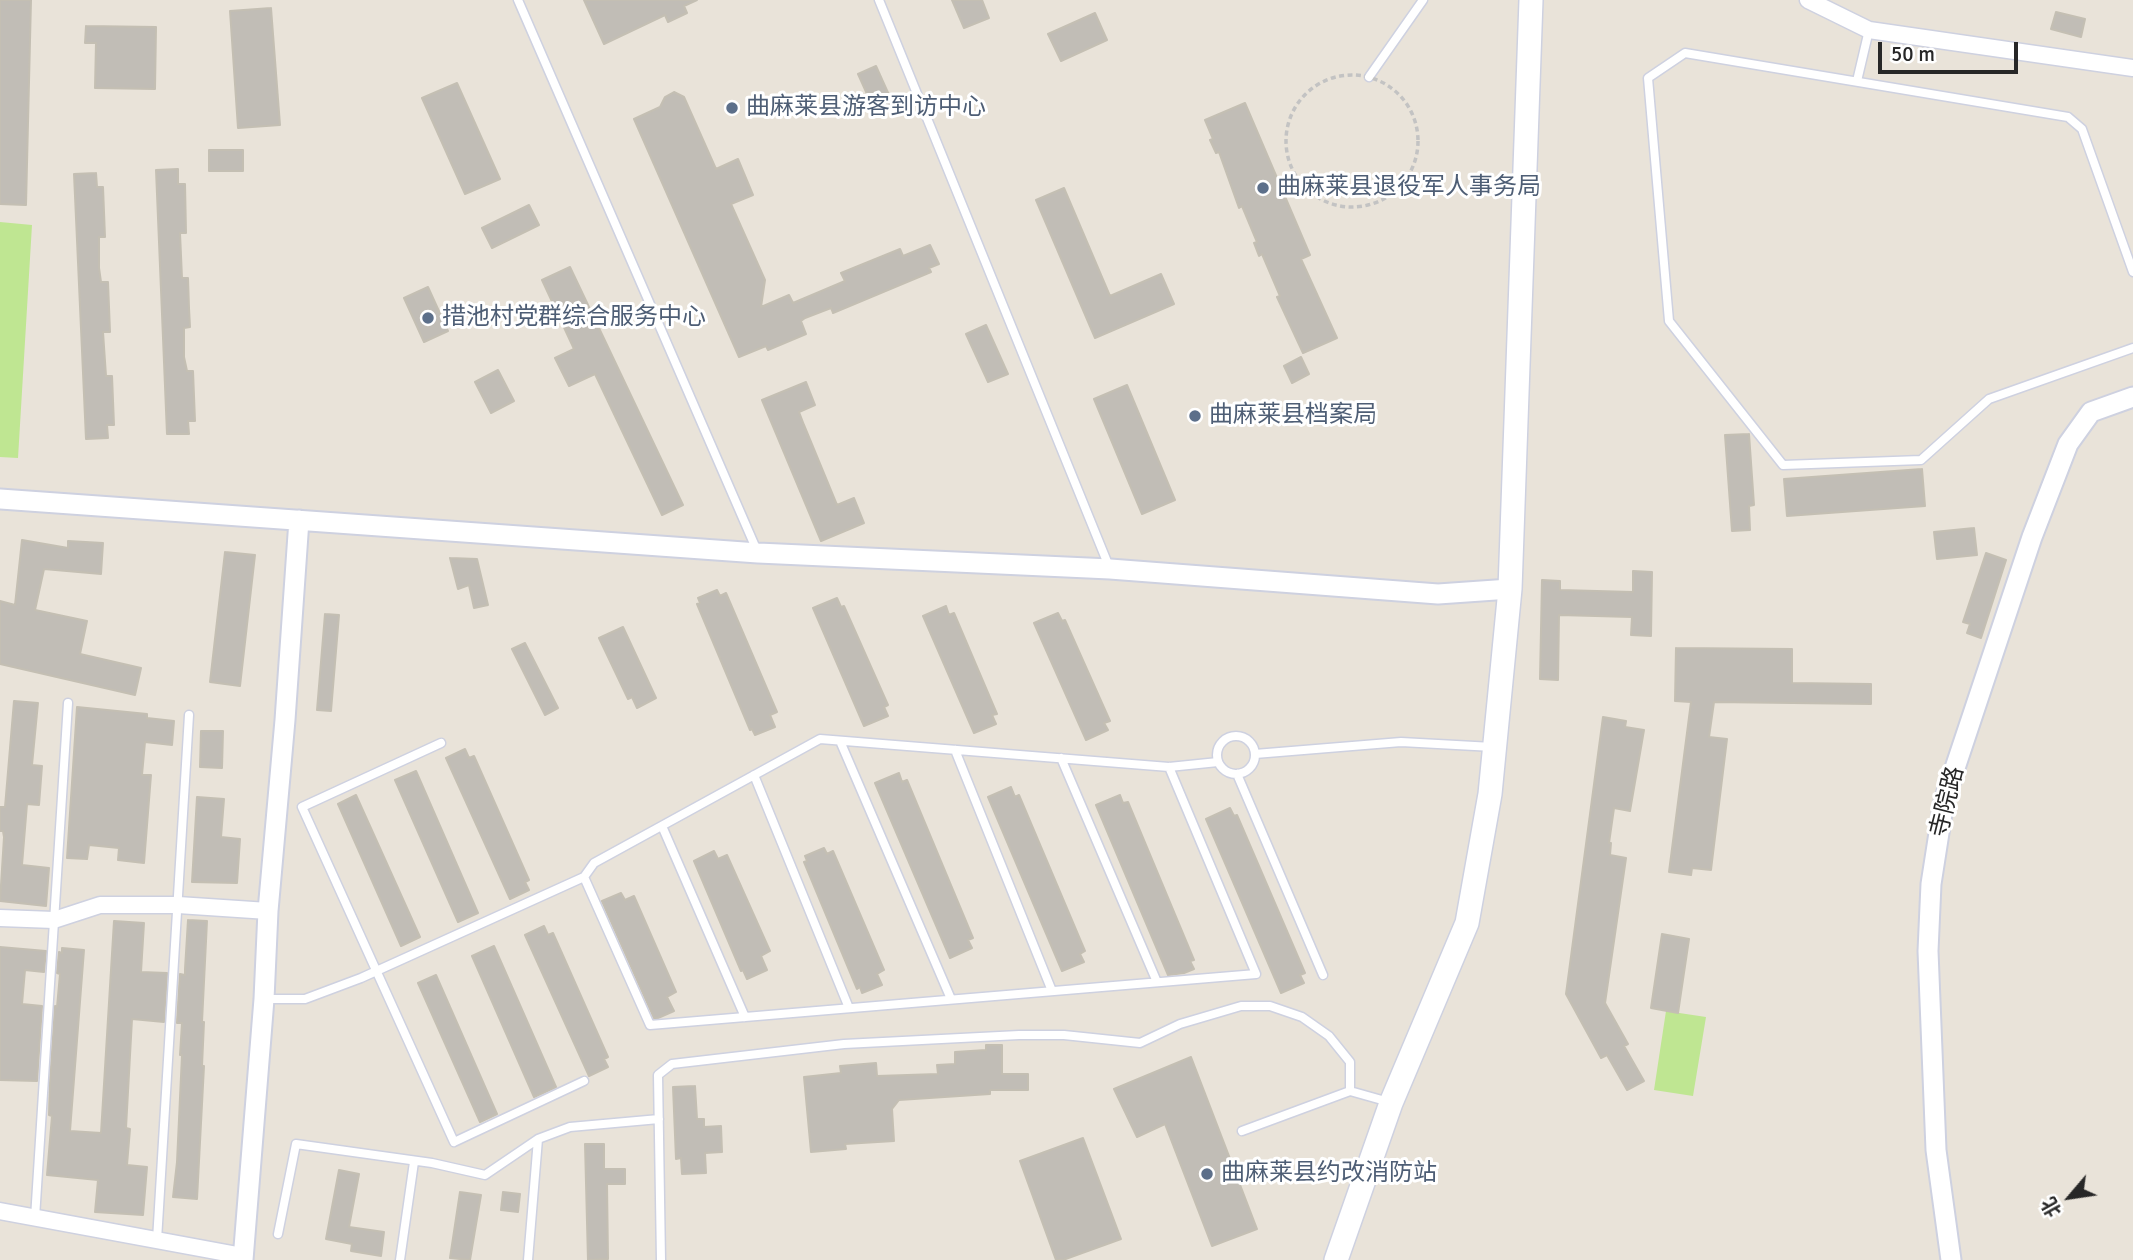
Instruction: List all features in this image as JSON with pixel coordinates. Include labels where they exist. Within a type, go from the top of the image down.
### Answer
[{"type":"main road","points":[[1336,1260],[1391,1103],[1467,923],[1490,794],[1510,589],[1531,0]]},
{"type":"street","points":[[1808,0],[1868,30],[2133,68]]},
{"type":"street","name":"寺院路","points":[[1951,1260],[1936,1150],[1928,951],[1931,884],[1944,801],[2032,537],[2068,444],[2091,412],[2133,397]]},
{"type":"street","points":[[0,499],[758,553],[1110,569],[1438,594],[1510,589]]},
{"type":"street","points":[[0,1211],[243,1258],[299,520]]},
{"type":"street","points":[[0,918],[54,920],[100,905],[178,905],[268,911]]},
{"type":"lane","points":[[518,0],[758,553]]},
{"type":"lane","points":[[879,0],[1110,569]]},
{"type":"lane","points":[[1369,78],[1423,0]]},
{"type":"lane","points":[[1857,81],[1868,30]]},
{"type":"lane","points":[[2133,272],[2082,129],[2068,117],[1685,53],[1648,78],[1669,321],[1783,464],[1921,460],[1989,398],[2133,348]]},
{"type":"lane","points":[[35,1218],[68,703]]},
{"type":"lane","points":[[157,1240],[189,715]]},
{"type":"lane","points":[[1230,737],[1244,738],[1250,743],[1255,754],[1254,764],[1249,770],[1237,774],[1228,773],[1218,762],[1219,747],[1230,737]]},
{"type":"lane","points":[[264,999],[305,999],[376,971],[584,877],[594,863],[820,739],[1169,767],[1218,762]]},
{"type":"lane","points":[[840,741],[951,999]]},
{"type":"lane","points":[[1255,754],[1401,742],[1495,747]]},
{"type":"lane","points":[[440,743],[302,807],[454,1142],[584,1081]]},
{"type":"lane","points":[[955,750],[1052,991]]},
{"type":"lane","points":[[1061,758],[1157,982]]},
{"type":"lane","points":[[584,877],[650,1025],[1256,974],[1169,767]]},
{"type":"lane","points":[[1237,774],[1323,975]]},
{"type":"lane","points":[[754,775],[849,1008]]},
{"type":"lane","points":[[662,825],[745,1017]]},
{"type":"lane","points":[[662,1260],[659,1075],[672,1064],[844,1044],[1019,1035],[1064,1035],[1140,1043],[1180,1024],[1241,1006],[1270,1006],[1286,1010],[1316,1026],[1334,1043],[1350,1062],[1350,1091]]},
{"type":"lane","points":[[1242,1131],[1350,1091],[1391,1103]]},
{"type":"lane","points":[[278,1234],[296,1144],[432,1163],[485,1175],[538,1139],[570,1127],[659,1119]]},
{"type":"lane","points":[[527,1260],[538,1139]]},
{"type":"lane","points":[[400,1260],[414,1162]]},
{"type":"path","points":[[1342,76],[1369,78],[1394,90],[1411,111],[1418,138],[1414,165],[1399,188],[1376,203],[1363,206],[1336,205],[1311,192],[1294,171],[1287,145],[1291,118],[1306,94],[1316,86],[1342,76]]},
{"type":"green space","points":[[0,222],[32,225],[18,458],[0,457]]},
{"type":"green space","points":[[1666,1011],[1706,1017],[1693,1096],[1654,1090]]},
{"type":"building","points":[[0,0],[31,0],[26,205],[0,204]]},
{"type":"building","points":[[584,0],[697,0],[684,6],[687,13],[668,22],[665,15],[604,44]]},
{"type":"building","points":[[952,0],[982,0],[989,18],[964,28]]},
{"type":"building","points":[[271,8],[280,125],[238,128],[230,11]]},
{"type":"building","points":[[2056,12],[2085,19],[2081,37],[2051,29]]},
{"type":"building","points":[[1095,13],[1107,40],[1061,61],[1048,34]]},
{"type":"building","points":[[86,26],[156,27],[155,89],[95,88],[96,43],[85,43]]},
{"type":"building","points":[[876,66],[894,106],[876,114],[858,74]]},
{"type":"building","points":[[457,83],[500,179],[465,194],[422,98]]},
{"type":"building","points":[[674,92],[684,97],[716,169],[738,159],[753,195],[731,204],[765,280],[761,307],[789,295],[793,303],[845,281],[841,273],[900,249],[903,256],[930,245],[939,264],[929,268],[931,272],[833,313],[831,308],[805,318],[801,321],[806,334],[768,350],[766,346],[739,357],[634,119],[660,107],[665,97]]},
{"type":"building","points":[[1245,103],[1310,255],[1301,259],[1337,338],[1303,353],[1277,297],[1280,296],[1262,254],[1259,256],[1254,243],[1257,242],[1242,206],[1239,208],[1219,152],[1216,153],[1210,140],[1213,139],[1205,120]]},
{"type":"building","points":[[209,150],[243,150],[243,171],[209,171]]},
{"type":"building","points":[[178,169],[178,184],[185,184],[186,233],[180,233],[182,278],[188,278],[190,327],[184,328],[184,357],[187,371],[193,371],[195,421],[188,421],[189,434],[167,434],[156,170]]},
{"type":"building","points":[[96,173],[97,187],[103,187],[105,237],[99,237],[99,268],[101,282],[108,282],[110,332],[103,332],[106,376],[112,376],[114,425],[107,425],[108,438],[86,439],[74,174]]},
{"type":"building","points":[[1064,188],[1110,296],[1161,274],[1174,304],[1095,338],[1036,200]]},
{"type":"building","points":[[529,205],[539,225],[492,248],[482,228]]},
{"type":"building","points":[[570,267],[683,505],[662,515],[595,374],[569,386],[555,358],[574,349],[542,280]]},
{"type":"building","points":[[428,287],[448,331],[424,342],[404,298]]},
{"type":"building","points":[[986,325],[1008,374],[988,382],[966,334]]},
{"type":"building","points":[[1301,357],[1309,374],[1292,383],[1284,366]]},
{"type":"building","points":[[498,370],[514,401],[491,413],[475,382]]},
{"type":"building","points":[[806,382],[815,405],[799,412],[804,425],[837,505],[854,498],[864,523],[821,541],[762,400]]},
{"type":"building","points":[[1127,385],[1175,500],[1142,514],[1094,399]]},
{"type":"building","points":[[1749,434],[1754,505],[1749,506],[1750,530],[1732,531],[1725,435]]},
{"type":"building","points":[[1922,469],[1925,506],[1787,516],[1784,479]]},
{"type":"building","points":[[1974,528],[1977,555],[1937,559],[1934,532]]},
{"type":"building","points":[[22,540],[68,548],[68,541],[103,543],[101,574],[44,569],[35,610],[87,621],[80,654],[141,668],[135,695],[0,664],[0,601],[15,605]]},
{"type":"building","points":[[225,552],[255,555],[240,686],[210,682]]},
{"type":"building","points":[[1986,553],[2006,560],[1981,638],[1967,633],[1970,624],[1963,622]]},
{"type":"building","points":[[450,558],[477,559],[488,605],[474,608],[469,585],[458,589]]},
{"type":"building","points":[[1633,571],[1652,572],[1651,636],[1631,635],[1632,617],[1559,615],[1558,680],[1540,679],[1542,580],[1560,581],[1560,590],[1633,592]]},
{"type":"building","points":[[717,590],[720,596],[726,593],[777,712],[770,715],[775,727],[755,735],[752,729],[750,730],[697,604],[700,603],[698,598]]},
{"type":"building","points":[[837,598],[841,607],[844,606],[888,705],[884,707],[888,716],[864,726],[813,608]]},
{"type":"building","points":[[946,606],[949,615],[954,613],[997,714],[992,715],[996,724],[974,733],[923,616]]},
{"type":"building","points":[[1058,613],[1062,621],[1065,620],[1110,721],[1104,723],[1108,730],[1086,740],[1034,623]]},
{"type":"building","points":[[325,614],[339,615],[331,711],[317,710]]},
{"type":"building","points":[[623,627],[656,698],[637,708],[632,697],[628,699],[599,638]]},
{"type":"building","points":[[525,643],[558,708],[545,715],[512,649]]},
{"type":"building","points":[[1676,648],[1792,649],[1792,683],[1871,684],[1871,704],[1714,702],[1709,737],[1727,739],[1711,870],[1692,868],[1691,875],[1669,872],[1691,702],[1675,701]]},
{"type":"building","points":[[14,701],[38,703],[32,765],[42,766],[39,805],[27,804],[22,865],[49,868],[46,906],[0,901],[4,837],[3,831],[0,831],[0,807],[5,807]]},
{"type":"building","points":[[77,707],[147,714],[147,718],[174,721],[172,745],[145,742],[142,775],[151,775],[144,863],[118,860],[119,848],[89,845],[87,859],[67,858]]},
{"type":"building","points":[[1603,717],[1626,721],[1625,727],[1644,730],[1630,811],[1614,808],[1609,843],[1610,855],[1626,858],[1605,1003],[1628,1044],[1624,1046],[1644,1081],[1627,1090],[1607,1055],[1601,1058],[1566,994]]},
{"type":"building","points":[[201,731],[223,731],[222,768],[200,767]]},
{"type":"building","points":[[465,749],[469,758],[474,756],[529,880],[525,882],[529,890],[510,899],[446,758]]},
{"type":"building","points":[[416,771],[478,913],[458,922],[395,780]]},
{"type":"building","points":[[899,773],[902,782],[907,780],[973,938],[968,940],[972,948],[950,958],[875,783]]},
{"type":"building","points":[[1011,787],[1015,797],[1019,795],[1085,951],[1080,954],[1084,962],[1062,971],[988,797]]},
{"type":"building","points":[[356,795],[420,937],[401,946],[338,804]]},
{"type":"building","points":[[1120,795],[1123,803],[1128,802],[1194,960],[1190,961],[1194,969],[1184,973],[1168,975],[1096,805]]},
{"type":"building","points":[[197,797],[224,799],[221,837],[240,839],[237,883],[192,882]]},
{"type":"building","points":[[1230,808],[1234,816],[1237,815],[1305,973],[1300,975],[1304,983],[1281,993],[1206,819]]},
{"type":"building","points":[[824,848],[827,854],[833,851],[884,970],[877,974],[882,985],[862,993],[860,987],[857,989],[804,862],[807,861],[805,856]]},
{"type":"building","points":[[714,851],[718,859],[727,855],[770,951],[761,956],[767,970],[747,979],[743,970],[741,971],[694,861]]},
{"type":"building","points":[[621,893],[625,900],[634,896],[676,992],[667,997],[674,1011],[658,1018],[654,1018],[602,901]]},
{"type":"building","points":[[188,920],[207,921],[202,1022],[204,1066],[197,1199],[173,1197],[182,1055],[182,1023],[177,1023],[180,974],[185,975]]},
{"type":"building","points":[[114,921],[144,923],[141,972],[167,973],[164,1022],[132,1019],[126,1128],[130,1129],[127,1165],[147,1167],[143,1215],[95,1212],[98,1180],[47,1175],[52,1116],[49,1115],[50,1082],[60,974],[57,973],[59,952],[62,953],[62,948],[84,950],[70,1131],[101,1133]]},
{"type":"building","points":[[544,926],[548,935],[553,933],[608,1057],[604,1059],[608,1067],[589,1076],[525,935]]},
{"type":"building","points":[[1662,934],[1689,939],[1678,1013],[1651,1008]]},
{"type":"building","points":[[494,946],[556,1087],[534,1097],[472,956]]},
{"type":"building","points":[[0,947],[46,951],[44,972],[25,970],[22,1004],[42,1006],[37,1081],[0,1080]]},
{"type":"building","points":[[436,975],[497,1114],[480,1122],[418,983]]},
{"type":"building","points":[[986,1045],[1002,1045],[1002,1074],[1028,1074],[1028,1090],[990,1090],[990,1094],[899,1100],[892,1109],[894,1141],[845,1144],[846,1149],[811,1152],[804,1077],[841,1073],[840,1066],[876,1063],[877,1076],[938,1074],[937,1065],[955,1064],[955,1052],[986,1050]]},
{"type":"building","points":[[1191,1057],[1257,1229],[1212,1246],[1165,1124],[1137,1137],[1114,1089]]},
{"type":"building","points":[[695,1086],[697,1119],[704,1119],[704,1127],[721,1126],[722,1152],[705,1153],[706,1173],[682,1174],[681,1158],[676,1159],[673,1087]]},
{"type":"building","points":[[1083,1138],[1121,1239],[1063,1260],[1056,1260],[1020,1161]]},
{"type":"building","points":[[585,1144],[604,1144],[604,1169],[625,1169],[625,1184],[607,1184],[608,1259],[588,1260]]},
{"type":"building","points":[[339,1170],[359,1174],[349,1227],[384,1232],[381,1256],[351,1251],[352,1244],[326,1239]]},
{"type":"building","points":[[460,1192],[481,1195],[470,1260],[450,1258]]},
{"type":"building","points":[[503,1192],[520,1194],[518,1212],[501,1210]]},
{"type":"place","name":"曲麻莱县游客到访中心","points":[[732,108]]},
{"type":"place","name":"曲麻莱县退役军人事务局","points":[[1263,188]]},
{"type":"place","name":"措池村党群综合服务中心","points":[[428,318]]},
{"type":"place","name":"曲麻莱县档案局","points":[[1195,416]]},
{"type":"place","name":"曲麻莱县约改消防站","points":[[1207,1174]]}]
